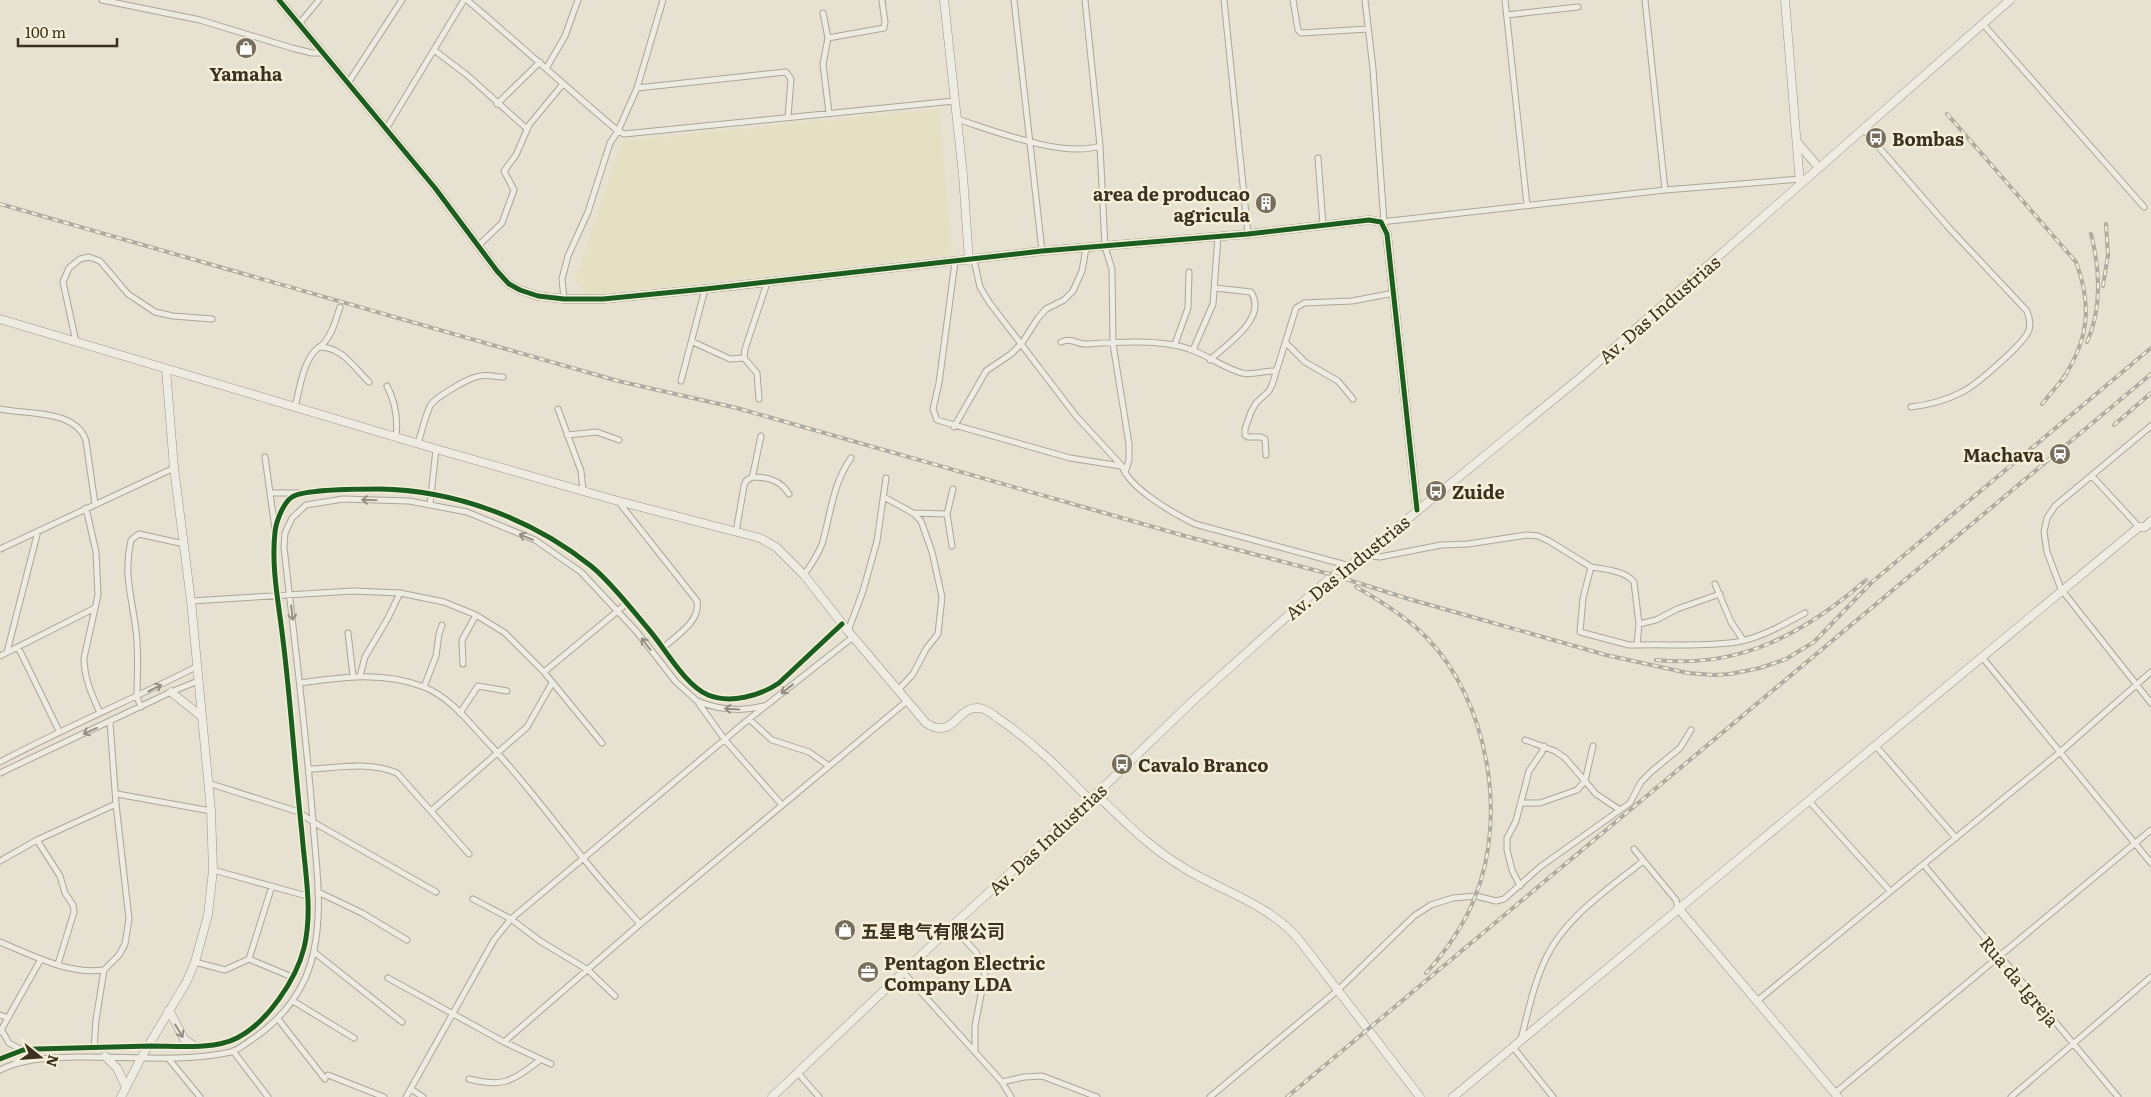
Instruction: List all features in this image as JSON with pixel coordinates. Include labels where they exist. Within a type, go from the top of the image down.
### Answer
[{"type":"street","points":[[102,0],[200,20],[292,48],[312,53],[323,53]]},
{"type":"street","points":[[279,0],[435,188],[497,271],[509,284],[529,294],[564,299],[603,298],[767,283],[856,271],[955,262],[1042,251],[1248,234],[1369,220],[1383,222],[1665,190],[1800,182],[1786,0]]},
{"type":"street","points":[[299,24],[319,0]]},
{"type":"street","points":[[348,83],[402,0]]},
{"type":"street","points":[[386,129],[466,0],[618,131],[624,134],[954,101]]},
{"type":"street","points":[[547,68],[564,36],[578,0]]},
{"type":"street","points":[[564,299],[562,279],[568,256],[588,212],[610,143],[618,131],[636,88],[663,0]]},
{"type":"street","points":[[944,0],[971,260],[980,287],[989,302],[1076,416],[1122,466],[1125,474],[1136,486],[1178,516],[1195,524],[1350,566]]},
{"type":"street","points":[[1014,0],[1042,251]]},
{"type":"street","points":[[1084,0],[1100,146],[1105,247],[1112,269],[1113,344],[1129,444],[1129,460],[1125,474]]},
{"type":"street","points":[[1224,0],[1248,234]]},
{"type":"street","points":[[1293,0],[1298,30],[1301,33],[1368,29]]},
{"type":"street","points":[[1365,0],[1383,222],[1387,234],[1394,293],[1417,510]]},
{"type":"street","points":[[1505,0],[1527,205]]},
{"type":"street","points":[[1645,0],[1665,190]]},
{"type":"street","name":"Av. Das Industrias","points":[[772,1097],[952,926],[1093,797],[1196,698],[1303,601],[1336,572],[1350,566],[1581,377],[1800,182],[1819,168],[2010,0]]},
{"type":"street","points":[[828,38],[884,28],[882,1]]},
{"type":"street","points":[[1506,15],[1578,7]]},
{"type":"street","points":[[823,12],[828,38],[824,64],[829,113]]},
{"type":"street","points":[[1983,24],[2144,207]]},
{"type":"street","points":[[434,50],[467,75],[527,129]]},
{"type":"street","points":[[497,104],[540,62]]},
{"type":"street","points":[[636,88],[788,72],[791,79],[788,117]]},
{"type":"street","points":[[478,246],[502,223],[514,190],[504,171],[516,155],[527,129],[563,84]]},
{"type":"street","points":[[957,119],[1030,142],[1081,150],[1100,146]]},
{"type":"street","points":[[1863,129],[1950,228],[2027,311],[2030,321],[2029,329],[2023,342],[1965,391],[1940,402],[1911,407]]},
{"type":"street","points":[[1798,143],[1819,168]]},
{"type":"street","points":[[1318,158],[1324,225]]},
{"type":"street","points":[[1193,350],[1210,313],[1215,288],[1218,236]]},
{"type":"street","points":[[954,427],[986,371],[1011,354],[1022,343],[1046,308],[1064,300],[1073,291],[1082,271],[1086,248]]},
{"type":"street","points":[[76,342],[63,282],[69,268],[80,259],[89,257],[100,261],[128,294],[155,312],[173,316],[212,319]]},
{"type":"street","points":[[955,262],[939,383],[933,409],[937,420],[954,427],[1070,458],[1122,466]]},
{"type":"street","points":[[1175,344],[1188,308],[1189,272]]},
{"type":"street","points":[[744,358],[767,283]]},
{"type":"street","points":[[1210,360],[1247,326],[1254,311],[1254,296],[1251,292],[1215,288]]},
{"type":"street","points":[[681,381],[693,342],[705,289]]},
{"type":"street","points":[[1266,455],[1265,439],[1262,437],[1248,437],[1244,433],[1256,403],[1269,391],[1286,343],[1294,313],[1299,304],[1352,301],[1394,293]]},
{"type":"street","points":[[294,407],[308,364],[314,351],[330,335],[340,307]]},
{"type":"street","points":[[0,319],[418,444],[760,538],[776,547],[804,574],[850,634],[926,722],[939,728],[949,726],[969,709],[983,708],[1037,747],[1093,797],[1165,856],[1201,878],[1280,920],[1294,934],[1420,1097]]},
{"type":"street","points":[[1061,342],[1072,339],[1086,344],[1096,342],[1113,344],[1175,344],[1193,350],[1210,360],[1243,373],[1276,371]]},
{"type":"street","points":[[693,342],[709,351],[730,358],[744,358],[757,373],[759,399]]},
{"type":"street","points":[[1286,343],[1305,362],[1338,381],[1353,399]]},
{"type":"street","points":[[320,347],[331,349],[347,358],[369,382]]},
{"type":"street","points":[[121,1097],[141,1058],[187,981],[195,962],[208,915],[213,870],[208,783],[191,601],[174,468],[166,369]]},
{"type":"street","points":[[418,444],[430,406],[440,395],[451,392],[476,376],[504,377]]},
{"type":"street","points":[[387,386],[392,396],[396,416],[396,437]]},
{"type":"street","points":[[0,409],[52,416],[78,426],[84,434],[86,442],[95,504]]},
{"type":"street","points":[[558,409],[581,471],[582,490]]},
{"type":"street","points":[[2151,426],[2055,506],[2047,518],[2044,532],[2047,552],[2061,590],[2151,703]]},
{"type":"street","points":[[567,435],[597,432],[619,440]]},
{"type":"street","points":[[752,477],[761,436]]},
{"type":"street","points":[[430,505],[436,449]]},
{"type":"street","points":[[0,1059],[22,1050],[194,1046],[232,1041],[241,1036],[273,1008],[299,965],[308,924],[307,896],[283,638],[277,597],[275,530],[265,457]]},
{"type":"street","points":[[804,574],[816,559],[822,544],[837,481],[851,458]]},
{"type":"street","points":[[0,549],[174,468]]},
{"type":"street","points":[[1453,1097],[1678,908],[1958,679],[2061,590],[2146,526],[2092,476]]},
{"type":"street","points":[[736,532],[746,481],[752,477],[774,480],[782,484],[789,494]]},
{"type":"street","points":[[406,1097],[494,940],[511,919],[810,670],[850,634],[877,542],[886,478]]},
{"type":"street","points":[[270,493],[401,489],[476,505],[515,520],[553,539],[593,568],[664,647],[684,676],[705,694],[713,697],[754,696],[768,690],[779,683],[842,624]]},
{"type":"street","points":[[952,546],[947,514],[953,489]]},
{"type":"street","points":[[343,490],[343,499]]},
{"type":"street","points":[[275,530],[282,509],[292,497],[307,493]]},
{"type":"street","points":[[884,496],[913,513],[924,528],[940,582],[942,597],[938,634],[926,649],[913,674],[898,689]]},
{"type":"street","points":[[0,1070],[14,1063],[37,1059],[105,1056],[168,1058],[233,1051],[278,1020],[293,1001],[305,978],[314,952],[318,924],[318,892],[309,769],[284,547],[285,533],[292,518],[306,505],[343,499],[409,501],[467,512],[534,540],[581,572],[637,632],[676,682],[697,701],[725,740],[782,805]]},
{"type":"street","points":[[618,500],[697,601],[699,609],[696,617],[664,647]]},
{"type":"street","points":[[86,508],[92,530],[98,572],[98,595],[84,658],[84,667],[89,690],[100,713]]},
{"type":"street","points":[[913,513],[947,514]]},
{"type":"street","points":[[8,652],[38,530]]},
{"type":"street","points":[[141,707],[137,697],[136,633],[128,585],[127,566],[132,540],[140,534],[184,544]]},
{"type":"street","points":[[1362,555],[1380,558],[1432,546],[1468,544],[1527,535],[1544,538],[1591,566],[1631,578],[1634,582],[1639,624],[1637,646]]},
{"type":"street","points":[[1591,566],[1583,598],[1580,632],[1629,646],[1695,646],[1743,640],[1768,632],[1805,613]]},
{"type":"street","points":[[1715,584],[1731,622],[1743,640]]},
{"type":"street","points":[[191,601],[353,591],[400,593],[444,602],[476,615],[505,633],[544,672],[602,743]]},
{"type":"street","points":[[360,676],[365,657],[400,593]]},
{"type":"street","points":[[1639,624],[1656,620],[1677,609],[1720,594]]},
{"type":"street","points":[[544,672],[577,642],[626,604]]},
{"type":"street","points":[[0,656],[95,608]]},
{"type":"street","points":[[463,664],[462,640],[476,615]]},
{"type":"street","points":[[424,687],[436,656],[438,634],[442,625]]},
{"type":"street","points":[[348,633],[353,676]]},
{"type":"street","points":[[18,647],[58,731]]},
{"type":"street","points":[[1982,657],[2151,863]]},
{"type":"street","points":[[802,662],[810,670]]},
{"type":"street","points":[[0,762],[58,731],[137,697],[196,667]]},
{"type":"street","points":[[1757,1001],[2059,753],[2151,672]]},
{"type":"street","points":[[300,683],[353,676],[396,679],[424,687],[441,696],[498,753],[537,798],[584,859],[640,924]]},
{"type":"street","points":[[676,682],[684,676]]},
{"type":"street","points":[[0,774],[45,750],[198,681]]},
{"type":"street","points":[[431,811],[527,727],[552,683]]},
{"type":"street","points":[[460,713],[478,686],[506,691]]},
{"type":"street","points":[[171,692],[201,716]]},
{"type":"street","points":[[697,701],[712,707],[736,710],[767,705]]},
{"type":"street","points":[[504,1042],[640,924],[907,701]]},
{"type":"street","points":[[749,719],[772,740],[809,752],[828,766]]},
{"type":"street","points":[[94,1048],[96,1020],[104,970],[119,956],[125,944],[129,919],[116,804],[117,794],[110,722]]},
{"type":"street","points":[[291,729],[304,727]]},
{"type":"street","points":[[1210,1097],[1338,990],[1406,922],[1431,905],[1453,898],[1476,896],[1496,901],[1504,899],[1540,867],[1630,803],[1641,782],[1680,748],[1691,730]]},
{"type":"street","points":[[1525,740],[1544,746],[1566,758],[1596,794],[1620,810]]},
{"type":"street","points":[[1875,745],[1956,838]]},
{"type":"street","points":[[1520,886],[1512,870],[1507,850],[1507,838],[1516,821],[1529,771],[1544,746]]},
{"type":"street","points":[[1521,803],[1540,804],[1577,790],[1585,781],[1593,746]]},
{"type":"street","points":[[309,769],[374,766],[387,768],[403,779],[469,854]]},
{"type":"street","points":[[208,783],[299,812],[313,822],[436,892]]},
{"type":"street","points":[[117,794],[210,811]]},
{"type":"street","points":[[1809,801],[1890,891]]},
{"type":"street","points":[[0,861],[37,840],[116,804]]},
{"type":"street","points":[[1634,849],[1676,900],[1678,908],[1837,1095],[2151,830]]},
{"type":"street","points":[[37,840],[60,876],[65,893],[73,905],[74,912],[58,964]]},
{"type":"street","points":[[1521,1039],[1536,982],[1546,956],[1562,933],[1591,903],[1643,861]]},
{"type":"street","name":"Rua da Igreja","points":[[1924,865],[2118,1097]]},
{"type":"street","points":[[213,870],[307,896]]},
{"type":"street","points":[[249,959],[272,886]]},
{"type":"street","points":[[318,892],[362,914],[407,940]]},
{"type":"street","points":[[473,899],[511,919],[540,941],[588,970],[615,996]]},
{"type":"street","points":[[952,926],[976,952],[985,974],[974,1026],[975,1053]]},
{"type":"street","points":[[0,942],[41,959],[81,971],[104,970]]},
{"type":"street","points":[[314,952],[402,1022]]},
{"type":"street","points":[[22,1050],[9,1043],[1,1031],[41,959]]},
{"type":"street","points":[[195,962],[225,970],[249,959],[292,977]]},
{"type":"street","points":[[903,972],[1002,1082],[1010,1096]]},
{"type":"street","points":[[2011,1097],[2151,977]]},
{"type":"street","points":[[388,978],[504,1042],[551,1064]]},
{"type":"street","points":[[293,1001],[354,1038]]},
{"type":"street","points":[[169,1010],[184,1038],[194,1046]]},
{"type":"street","points":[[0,1015],[8,1018]]},
{"type":"street","points":[[278,1020],[326,1077],[384,1097]]},
{"type":"street","points":[[1513,1047],[1553,1097]]},
{"type":"street","points":[[233,1051],[268,1097]]},
{"type":"street","points":[[105,1056],[117,1068],[126,1087]]},
{"type":"street","points":[[168,1058],[200,1097]]},
{"type":"street","points":[[469,1079],[500,1084],[523,1074],[540,1060]]},
{"type":"street","points":[[798,1072],[819,1097]]},
{"type":"street","points":[[1002,1082],[1024,1077],[1042,1076],[1097,1097]]},
{"type":"street","points":[[411,1089],[423,1097]]},
{"type":"shaded area","points":[[939,109],[952,255],[587,295],[575,279],[623,141]]},
{"type":"railway","points":[[1947,114],[2076,262],[2085,294],[2085,323],[2078,351],[2062,380]]},
{"type":"railway","points":[[0,204],[618,381],[737,408],[1185,536],[1333,575],[1409,599],[1606,655],[1688,673],[1714,675],[1760,668],[1786,659],[1814,642],[1872,582],[2151,348]]},
{"type":"railway","points":[[2103,286],[2108,255],[2106,224]]},
{"type":"railway","points":[[2087,342],[2095,316],[2098,289],[2098,275],[2091,234]]},
{"type":"railway","points":[[1287,1097],[2151,374]]},
{"type":"railway","points":[[2042,404],[2066,375]]},
{"type":"railway","points":[[2114,425],[2151,393]]},
{"type":"railway","points":[[1656,660],[1687,661],[1716,659],[1743,653],[1770,643],[1795,631],[1819,616],[1866,580]]},
{"type":"railway","points":[[1356,587],[1411,623],[1427,638],[1448,664],[1465,694],[1478,726],[1486,761],[1490,796],[1490,831],[1485,865],[1466,918],[1441,956],[1426,973]]},
{"type":"cycle path","points":[[279,0],[435,188],[497,271],[509,284],[538,296],[564,299],[603,299],[1042,251],[1248,234],[1369,220],[1381,222],[1387,234],[1417,510]]},
{"type":"cycle path","points":[[0,1059],[23,1050],[36,1049],[206,1046],[228,1042],[248,1031],[259,1022],[287,987],[304,948],[308,920],[308,891],[274,559],[277,523],[280,513],[292,497],[308,492],[334,490],[379,489],[408,491],[464,501],[518,521],[568,549],[599,573],[650,631],[691,683],[708,695],[717,698],[735,699],[754,695],[771,688],[779,683],[842,624]]},
{"type":"place","name":"Yamaha","points":[[246,48]]},
{"type":"place","name":"Bombas","points":[[1876,138]]},
{"type":"place","name":"area de producao agricula","points":[[1266,203]]},
{"type":"place","name":"Machava","points":[[2060,454]]},
{"type":"place","name":"Zuide","points":[[1436,491]]},
{"type":"place","name":"Cavalo Branco","points":[[1122,764]]},
{"type":"place","name":"五星电气有限公司","points":[[845,930]]},
{"type":"place","name":"Pentagon Electric Company LDA","points":[[868,972]]}]
